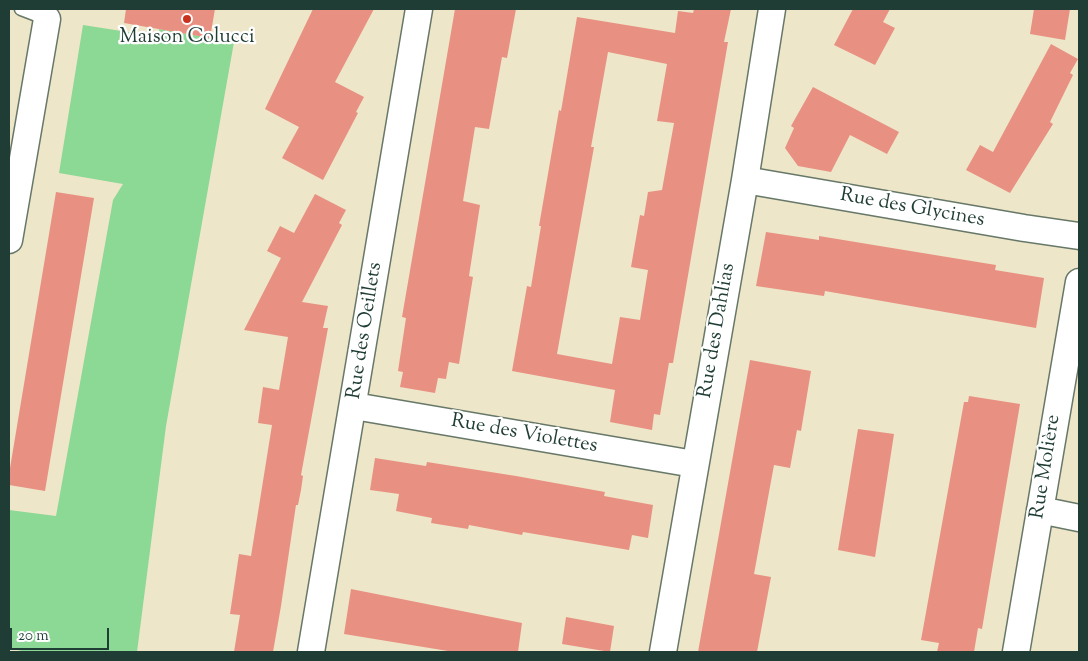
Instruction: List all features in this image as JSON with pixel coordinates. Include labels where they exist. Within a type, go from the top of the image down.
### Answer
[{"type":"street","name":"Rue des Oeillets","points":[[311,652],[354,406],[419,9]]},
{"type":"street","name":"Rue des Dahlias","points":[[663,652],[694,464],[745,180],[772,9]]},
{"type":"street","points":[[9,240],[47,19]]},
{"type":"street","name":"Rue des Glycines","points":[[745,180],[1079,236]]},
{"type":"street","name":"Rue Molière","points":[[1016,652],[1079,282]]},
{"type":"street","name":"Rue des Violettes","points":[[354,406],[694,464]]},
{"type":"street","points":[[1040,510],[1079,518]]},
{"type":"lane","points":[[21,9],[47,19]]},
{"type":"green space","points":[[83,25],[160,37],[159,29],[234,42],[166,426],[137,652],[26,652],[9,648],[9,510],[56,516],[113,200],[123,184],[59,173]]},
{"type":"building","name":"Maison Colucci","points":[[126,9],[215,9],[210,38],[124,23]]},
{"type":"building","points":[[313,9],[374,9],[335,82],[364,97],[356,112],[358,113],[323,180],[282,158],[299,127],[265,109]]},
{"type":"building","points":[[455,9],[516,9],[507,58],[502,57],[489,129],[475,127],[463,201],[480,205],[469,276],[473,277],[459,364],[449,362],[446,379],[438,378],[435,393],[400,387],[403,372],[398,371],[406,318],[402,317]]},
{"type":"building","points":[[694,9],[731,9],[724,42],[728,42],[673,363],[669,363],[660,415],[654,414],[652,430],[610,422],[615,390],[512,371],[527,286],[531,287],[541,226],[539,226],[577,17],[675,33],[678,11],[693,13]],"holes":[[[608,52],[667,64],[657,121],[674,123],[662,190],[648,192],[644,216],[640,215],[631,267],[648,270],[640,320],[620,317],[612,364],[557,354],[594,147],[591,147]]]},
{"type":"building","points":[[853,9],[890,9],[883,22],[895,28],[875,65],[834,45]]},
{"type":"building","points":[[1034,9],[1070,9],[1065,40],[1030,34]]},
{"type":"building","points":[[1051,44],[1078,59],[1070,73],[1073,75],[1050,122],[1053,124],[1010,193],[966,170],[980,145],[993,152]]},
{"type":"building","points":[[813,87],[899,132],[887,154],[850,135],[831,172],[798,166],[785,148],[794,128],[791,126]]},
{"type":"building","points":[[56,192],[94,198],[45,491],[9,485],[9,474]]},
{"type":"building","points":[[315,194],[346,210],[339,223],[342,225],[302,302],[328,306],[323,328],[328,328],[301,475],[303,476],[301,490],[298,505],[296,505],[273,652],[234,652],[240,615],[230,614],[239,554],[251,556],[272,425],[258,423],[263,387],[279,390],[288,337],[244,330],[281,258],[267,251],[280,226],[294,233]]},
{"type":"building","points":[[766,232],[819,240],[819,236],[996,265],[995,270],[1044,278],[1036,328],[825,291],[824,296],[756,286]]},
{"type":"building","points":[[750,360],[811,371],[801,431],[797,430],[790,468],[774,465],[754,574],[771,577],[757,652],[698,652]]},
{"type":"building","points":[[969,396],[1020,404],[982,629],[978,628],[974,652],[937,652],[939,643],[921,640],[964,402],[968,402]]},
{"type":"building","points":[[858,429],[894,434],[875,557],[838,550]]},
{"type":"building","points":[[375,458],[426,466],[427,462],[516,476],[605,492],[604,496],[653,505],[648,538],[632,535],[629,550],[523,532],[522,535],[469,525],[468,529],[431,523],[432,518],[396,511],[399,494],[370,490]]},
{"type":"building","points":[[351,589],[522,623],[518,652],[454,652],[344,634]]},
{"type":"building","points":[[566,617],[614,626],[610,652],[562,644]]},
{"type":"place","name":"Maison Colucci","points":[[187,19]]}]
